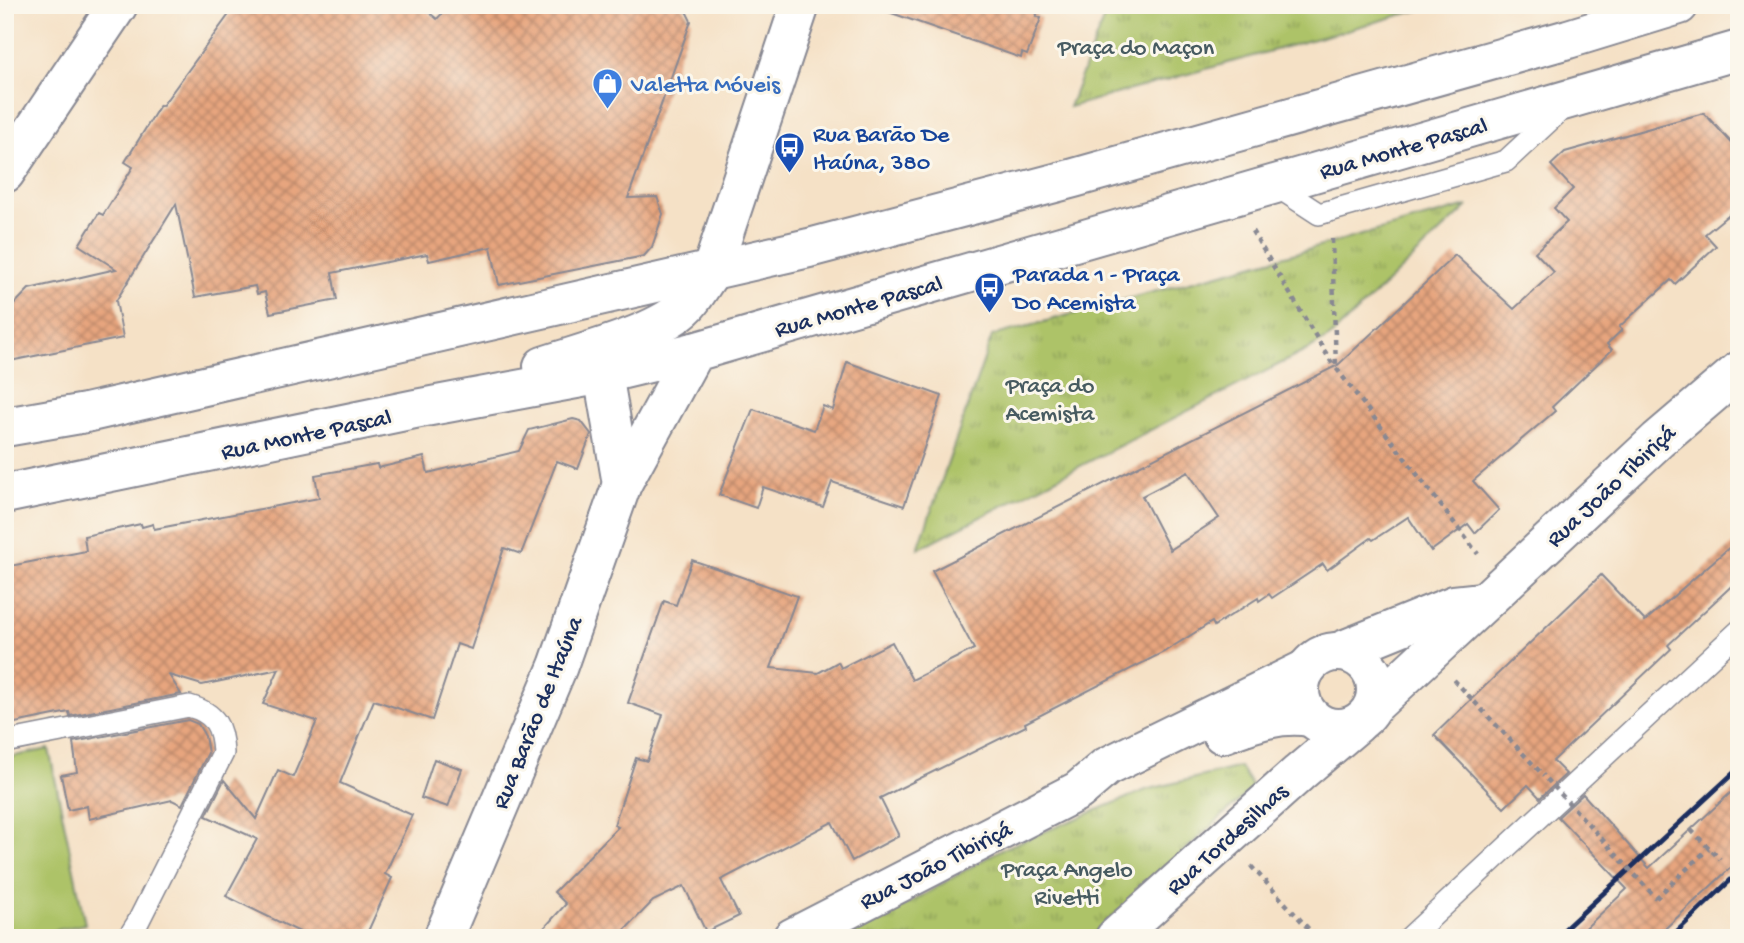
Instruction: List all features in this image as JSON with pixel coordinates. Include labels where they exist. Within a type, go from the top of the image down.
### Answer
[{"type":"main road","points":[[5,173],[118,5]]},
{"type":"main road","points":[[415,410],[654,328],[689,303],[710,272],[800,5]]},
{"type":"main road","points":[[5,427],[86,413],[710,272],[1074,178],[1568,39],[1679,5]]},
{"type":"main road","name":"Rua Monte Pascal","points":[[5,494],[603,374],[694,352],[1739,50]]},
{"type":"main road","name":"Rua Barão de Itaúna","points":[[443,938],[558,666],[622,484],[694,352]]},
{"type":"main road","name":"Rua João Tibiriçá","points":[[1077,791],[1115,782],[1255,721],[1290,714],[1340,718],[1484,602],[1658,440],[1739,372]]},
{"type":"main road","name":"Rua Barão de Itaúna","points":[[603,374],[622,484]]},
{"type":"main road","name":"Rua João Tibiriçá","points":[[792,938],[1077,791],[1106,767],[1322,661],[1454,605],[1484,602]]},
{"type":"main road","points":[[1351,653],[1362,659],[1376,680],[1340,718],[1303,707],[1300,681],[1322,661],[1351,653]]},
{"type":"main road","name":"Rua Tordesilhas","points":[[1115,938],[1306,766],[1340,718]]},
{"type":"lane","points":[[1409,938],[1739,631]]},
{"type":"lane","points":[[5,742],[189,706],[205,710],[216,721],[222,736],[223,752],[138,924],[128,938]]},
{"type":"path","points":[[1332,229],[1336,368]]},
{"type":"path","points":[[1252,231],[1336,368],[1478,554]]},
{"type":"path","points":[[1452,677],[1656,898],[1709,848]]},
{"type":"path","points":[[1691,830],[1720,859]]},
{"type":"path","points":[[1251,865],[1317,938]]},
{"type":"green space","name":"Praça do Maçon","points":[[1109,5],[1437,5],[1069,107]]},
{"type":"green space","name":"Praça do Acemista","points":[[1468,206],[1330,337],[918,549],[992,336]]},
{"type":"green space","points":[[49,749],[85,924],[21,938],[5,938],[5,758]]},
{"type":"green space","name":"Praça Angelo Rivetti","points":[[1240,767],[1253,788],[1089,938],[844,938],[877,922],[1000,850],[1146,790]]},
{"type":"building","points":[[236,5],[420,5],[437,19],[450,5],[683,5],[691,21],[628,198],[657,197],[663,214],[652,247],[644,256],[499,285],[491,247],[429,261],[427,254],[332,273],[337,300],[270,313],[265,292],[257,294],[255,286],[195,297],[176,204],[116,301],[123,338],[5,362],[5,314],[29,289],[116,269],[79,245],[99,213],[103,215],[133,167],[125,162],[160,105],[162,106]]},
{"type":"building","points":[[884,5],[1019,5],[1038,12],[1036,16],[1041,18],[1027,55],[1022,53],[1021,58],[883,10]]},
{"type":"building","points":[[1704,113],[1739,151],[1739,206],[1705,234],[1716,246],[1675,284],[1671,280],[1619,327],[1622,330],[1607,344],[1612,350],[1552,407],[1555,411],[1473,481],[1499,510],[1475,533],[1468,524],[1431,551],[1408,517],[1373,540],[1371,538],[1327,570],[1323,564],[1272,598],[1269,594],[1259,601],[1258,598],[1214,626],[1212,622],[1164,652],[1025,723],[1026,726],[880,798],[899,836],[852,861],[832,822],[721,880],[739,916],[706,932],[684,886],[653,901],[617,938],[535,938],[566,904],[554,892],[618,827],[614,825],[636,758],[647,761],[663,715],[628,703],[664,601],[676,605],[692,560],[797,596],[771,668],[818,673],[838,662],[841,668],[892,642],[912,680],[974,649],[932,571],[1338,365],[1455,255],[1514,309],[1554,272],[1535,252],[1567,222],[1554,208],[1573,189],[1551,165],[1565,152]],"holes":[[[1188,472],[1219,518],[1170,550],[1142,496]]]},
{"type":"building","points":[[847,362],[942,396],[904,506],[832,482],[823,507],[763,487],[756,508],[719,495],[753,409],[814,430],[823,406],[833,410]]},
{"type":"building","points":[[573,419],[581,421],[591,434],[578,469],[557,461],[521,554],[504,548],[471,649],[457,644],[432,720],[374,700],[340,783],[412,815],[385,874],[392,878],[365,938],[312,938],[226,896],[257,839],[206,816],[224,780],[256,819],[278,770],[293,777],[317,721],[263,704],[279,669],[202,685],[169,675],[181,694],[70,716],[69,712],[5,725],[5,567],[86,551],[84,536],[141,524],[142,527],[153,524],[154,529],[319,498],[315,475],[377,464],[378,468],[424,457],[428,473],[519,451],[529,430]]},
{"type":"building","points":[[1739,539],[1739,579],[1668,645],[1671,649],[1553,761],[1566,774],[1540,798],[1528,785],[1504,808],[1434,735],[1601,575],[1645,621]]},
{"type":"building","points":[[188,720],[198,724],[205,736],[208,753],[182,805],[172,800],[89,819],[87,806],[68,810],[61,775],[77,772],[73,742]]},
{"type":"building","points":[[434,759],[462,769],[448,807],[421,798]]},
{"type":"building","points":[[1739,785],[1739,860],[1655,938],[1575,938],[1627,889],[1558,817],[1583,794],[1649,868]]},
{"type":"railway","points":[[1555,938],[1739,768]]},
{"type":"railway","points":[[1670,938],[1739,872]]},
{"type":"place","name":"Valetta Móveis","points":[[608,110]]},
{"type":"place","name":"Rua Barão De Itaúna, 380","points":[[790,174]]},
{"type":"place","name":"Parada 1 - Praça Do Acemista","points":[[990,314]]}]
